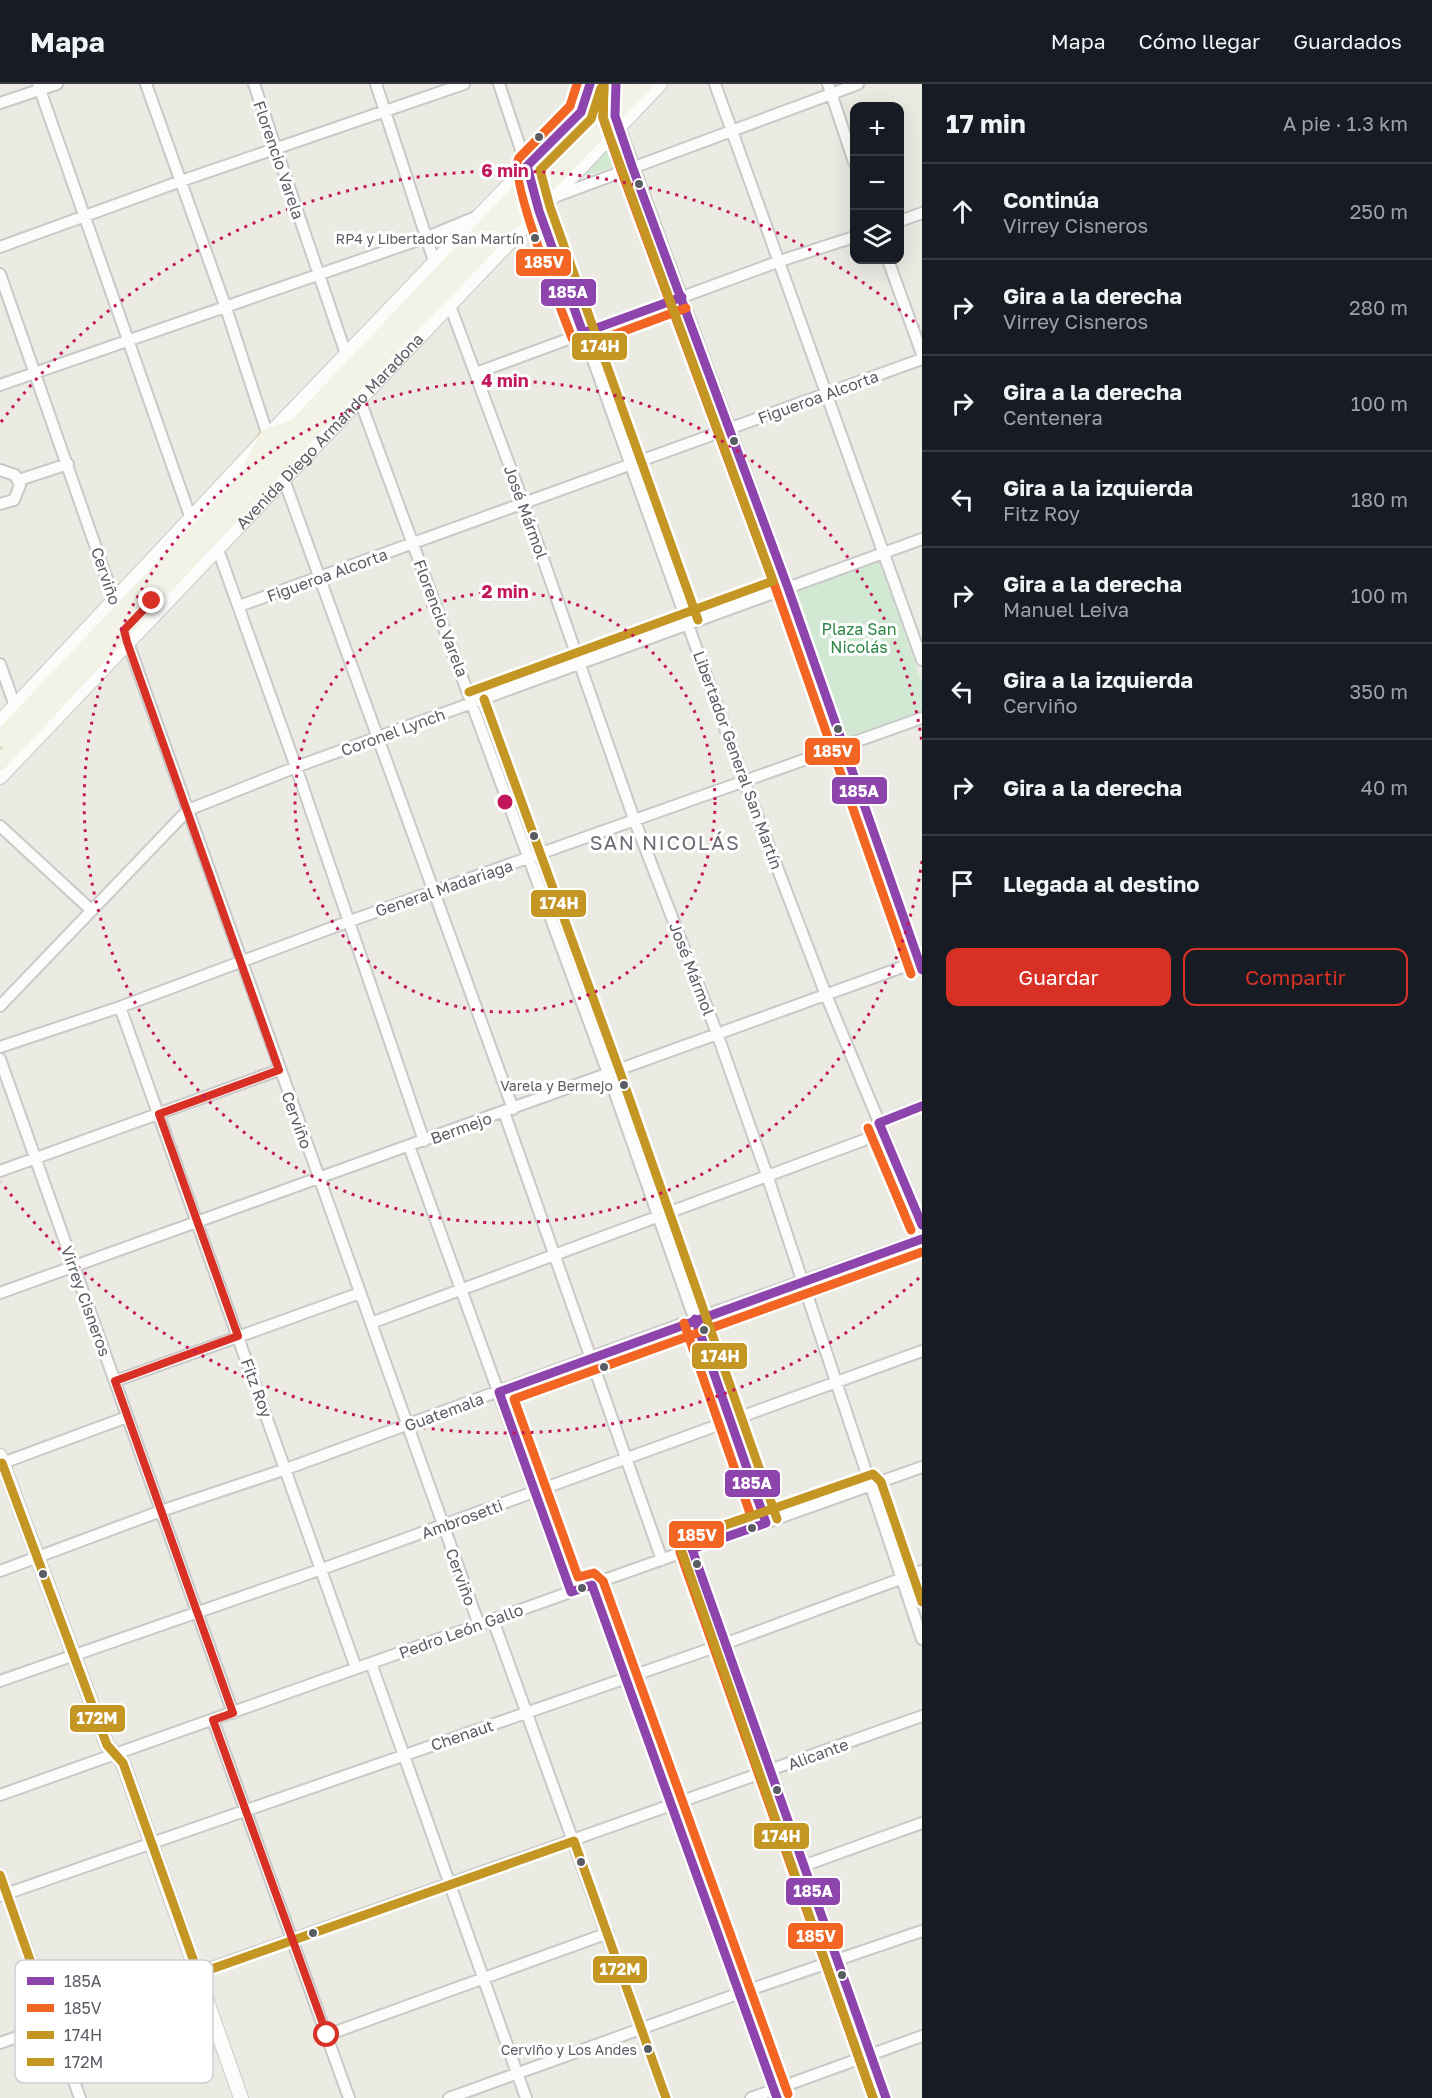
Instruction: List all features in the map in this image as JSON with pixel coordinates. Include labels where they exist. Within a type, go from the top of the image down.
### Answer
[{"type":"main road","name":"Avenida Diego Armando Maradona","points":[[0,740],[116,607],[297,427],[403,336],[473,264],[543,203],[617,122],[645,84]]},
{"type":"main road","name":"Avenida Diego Armando Maradona","points":[[0,762],[126,636],[152,601],[212,545],[529,173],[567,141],[615,87]]},
{"type":"main road","points":[[567,141],[581,112]]},
{"type":"main road","points":[[403,336],[449,303],[473,264]]},
{"type":"main road","points":[[242,484],[268,436],[297,427]]},
{"type":"main road","points":[[152,601],[182,585],[212,545]]},
{"type":"main road","points":[[51,722],[126,636]]},
{"type":"street","points":[[0,104],[39,87],[57,84]]},
{"type":"street","points":[[146,84],[226,308],[268,436]]},
{"type":"street","name":"Florencio Varela","points":[[254,84],[353,377],[609,1076],[766,1523]]},
{"type":"street","points":[[376,84],[435,264]]},
{"type":"street","points":[[0,247],[385,109],[464,84]]},
{"type":"street","name":"Libertador General San Martín","points":[[499,84],[529,173],[543,203],[584,333],[744,781],[826,995],[922,1225]]},
{"type":"street","points":[[581,112],[590,84]]},
{"type":"street","name":"Avenida Diego Armando Maradona","points":[[617,122],[660,84]]},
{"type":"street","points":[[715,84],[922,660]]},
{"type":"street","points":[[543,203],[632,166],[732,130],[830,89],[858,84]]},
{"type":"street","points":[[39,87],[191,519]]},
{"type":"street","points":[[615,87],[617,122],[632,166],[788,588],[921,964]]},
{"type":"street","name":"Avenida Diego Armando Maradona","points":[[212,545],[283,477],[435,264],[483,214],[529,173],[581,112],[615,87]]},
{"type":"street","points":[[830,89],[853,156]]},
{"type":"street","name":"Avenida Diego Armando Maradona","points":[[0,722],[116,607],[191,519],[268,436],[353,377],[449,303],[543,203]]},
{"type":"street","points":[[904,220],[922,213]]},
{"type":"street","points":[[0,385],[226,308],[426,237],[483,214]]},
{"type":"street","points":[[476,373],[780,261],[850,239]]},
{"type":"street","points":[[889,264],[922,354]]},
{"type":"street","name":"Cerviño","points":[[0,274],[279,1070],[479,1625]]},
{"type":"street","name":"José Mármol","points":[[449,303],[523,502],[634,819],[718,1036],[767,1175],[900,1579],[922,1639]]},
{"type":"street","name":"Figueroa Alcorta","points":[[239,606],[922,359]]},
{"type":"street","points":[[19,480],[68,464]]},
{"type":"street","points":[[0,470],[10,472],[19,480]]},
{"type":"street","points":[[283,477],[434,893],[509,1111],[554,1254],[662,1560]]},
{"type":"street","points":[[0,504],[10,503],[18,496],[19,480]]},
{"type":"street","name":"Coronel Lynch","points":[[0,1006],[90,909],[188,810],[296,767],[922,539]]},
{"type":"street","points":[[212,545],[239,606],[350,921],[424,1141]]},
{"type":"street","name":"Avenida Diego Armando Maradona","points":[[126,636],[182,585]]},
{"type":"street","points":[[0,664],[15,706]]},
{"type":"street","name":"General Madariaga","points":[[0,1047],[120,1007],[350,921],[922,718]]},
{"type":"street","points":[[0,777],[51,722]]},
{"type":"street","points":[[0,826],[90,909]]},
{"type":"street","name":"Bermejo","points":[[0,1293],[609,1076],[826,995],[921,964]]},
{"type":"street","name":"Fitz Roy","points":[[120,1007],[356,1668]]},
{"type":"street","name":"Virrey Cisneros","points":[[0,1059],[233,1713]]},
{"type":"street","points":[[0,1172],[279,1070]]},
{"type":"street","points":[[371,1323],[462,1291],[554,1254],[767,1175],[881,1128],[922,1106]]},
{"type":"street","points":[[410,1146],[571,1592]]},
{"type":"street","name":"Guatemala","points":[[0,1571],[161,1511],[286,1469],[499,1392],[694,1319],[922,1239]]},
{"type":"street","points":[[115,1381],[360,1293]]},
{"type":"street","name":"Ambrosetti","points":[[0,1682],[442,1526],[922,1351]]},
{"type":"street","points":[[127,1417],[1,1461],[107,1745],[123,1763],[193,1960]]},
{"type":"street","name":"Pedro León Gallo","points":[[0,1795],[922,1467]]},
{"type":"street","points":[[692,1549],[886,2098]]},
{"type":"street","name":"Chenaut","points":[[3,1895],[724,1644],[922,1571]]},
{"type":"street","points":[[592,1585],[627,1676],[775,2094]]},
{"type":"street","name":"Cerviño","points":[[493,1620],[666,2098]]},
{"type":"street","points":[[371,1663],[526,2098]]},
{"type":"street","name":"Alicante","points":[[213,1968],[452,1885],[922,1716]]},
{"type":"street","points":[[213,1720],[349,2098]]},
{"type":"street","points":[[803,1866],[922,1823]]},
{"type":"street","points":[[0,1875],[3,1895],[28,1960]]},
{"type":"street","points":[[450,2098],[922,1930]]},
{"type":"street","points":[[327,2035],[608,1933]]},
{"type":"street","points":[[213,2017],[241,2098]]},
{"type":"street","points":[[751,2098],[775,2094],[870,2054],[922,2036]]},
{"type":"street","name":"Alicante","points":[[0,2043],[15,2038]]},
{"type":"street","points":[[75,2083],[80,2098]]},
{"type":"green space","points":[[611,144],[617,146],[623,154],[617,166],[578,178]]},
{"type":"green space","name":"Plaza San Nicolás","points":[[880,562],[922,684],[922,714],[847,740],[796,592]]},
{"type":"transit line","name":"185V","points":[[577,84],[570,106],[519,158],[517,169],[537,244],[572,338],[578,344],[586,345],[686,308]]},
{"type":"transit line","name":"185A","points":[[590,84],[581,112],[527,166],[539,211],[583,333],[682,297]]},
{"type":"transit line","name":"185V","points":[[604,84],[603,118],[777,592],[911,974]]},
{"type":"transit line","name":"174H","points":[[469,692],[773,581],[608,132],[603,117],[604,84]]},
{"type":"transit line","name":"185A","points":[[616,84],[615,116],[632,166],[788,588],[922,970]]},
{"type":"transit line","name":"174H","points":[[601,88],[591,119],[540,170],[550,207],[698,620]]},
{"type":"transit line","name":"174H","points":[[484,699],[620,1072],[777,1519]]},
{"type":"transit line","name":"185A","points":[[879,1123],[922,1106]]},
{"type":"transit line","name":"185A","points":[[879,1123],[922,1225]]},
{"type":"transit line","name":"185V","points":[[868,1128],[911,1230]]},
{"type":"transit line","name":"185A","points":[[777,2098],[592,1585],[571,1592],[499,1392],[922,1239]]},
{"type":"transit line","name":"185V","points":[[788,2094],[603,1581],[594,1573],[578,1577],[514,1399],[922,1252]]},
{"type":"transit line","name":"185A","points":[[695,1319],[766,1523],[692,1549],[886,2098]]},
{"type":"transit line","name":"185V","points":[[684,1323],[751,1516],[687,1538],[681,1544],[680,1552],[873,2098]]},
{"type":"transit line","name":"172M","points":[[0,1464],[2,1463],[107,1745],[123,1763],[193,1960]]},
{"type":"transit line","name":"174H","points":[[873,2098],[680,1546],[688,1538],[873,1474],[881,1482],[922,1602]]},
{"type":"transit line","name":"172M","points":[[574,1841],[666,2098]]},
{"type":"transit line","name":"172M","points":[[213,1968],[574,1841]]},
{"type":"transit line","name":"172M","points":[[0,1875],[30,1960]]},
{"type":"place","name":"RP4 y Libertador San Martín","points":[[535,238]]},
{"type":"place","name":"Varela y Bermejo","points":[[624,1085]]},
{"type":"place","name":"Cerviño y Los Andes","points":[[648,2049]]},
{"type":"district","name":"SAN NICOLÁS","points":[[665,843]]},
{"type":"route","points":[[152,601],[124,630],[127,642],[279,1070],[159,1114],[238,1336],[115,1381],[233,1713],[213,1720],[327,2035]]}]
